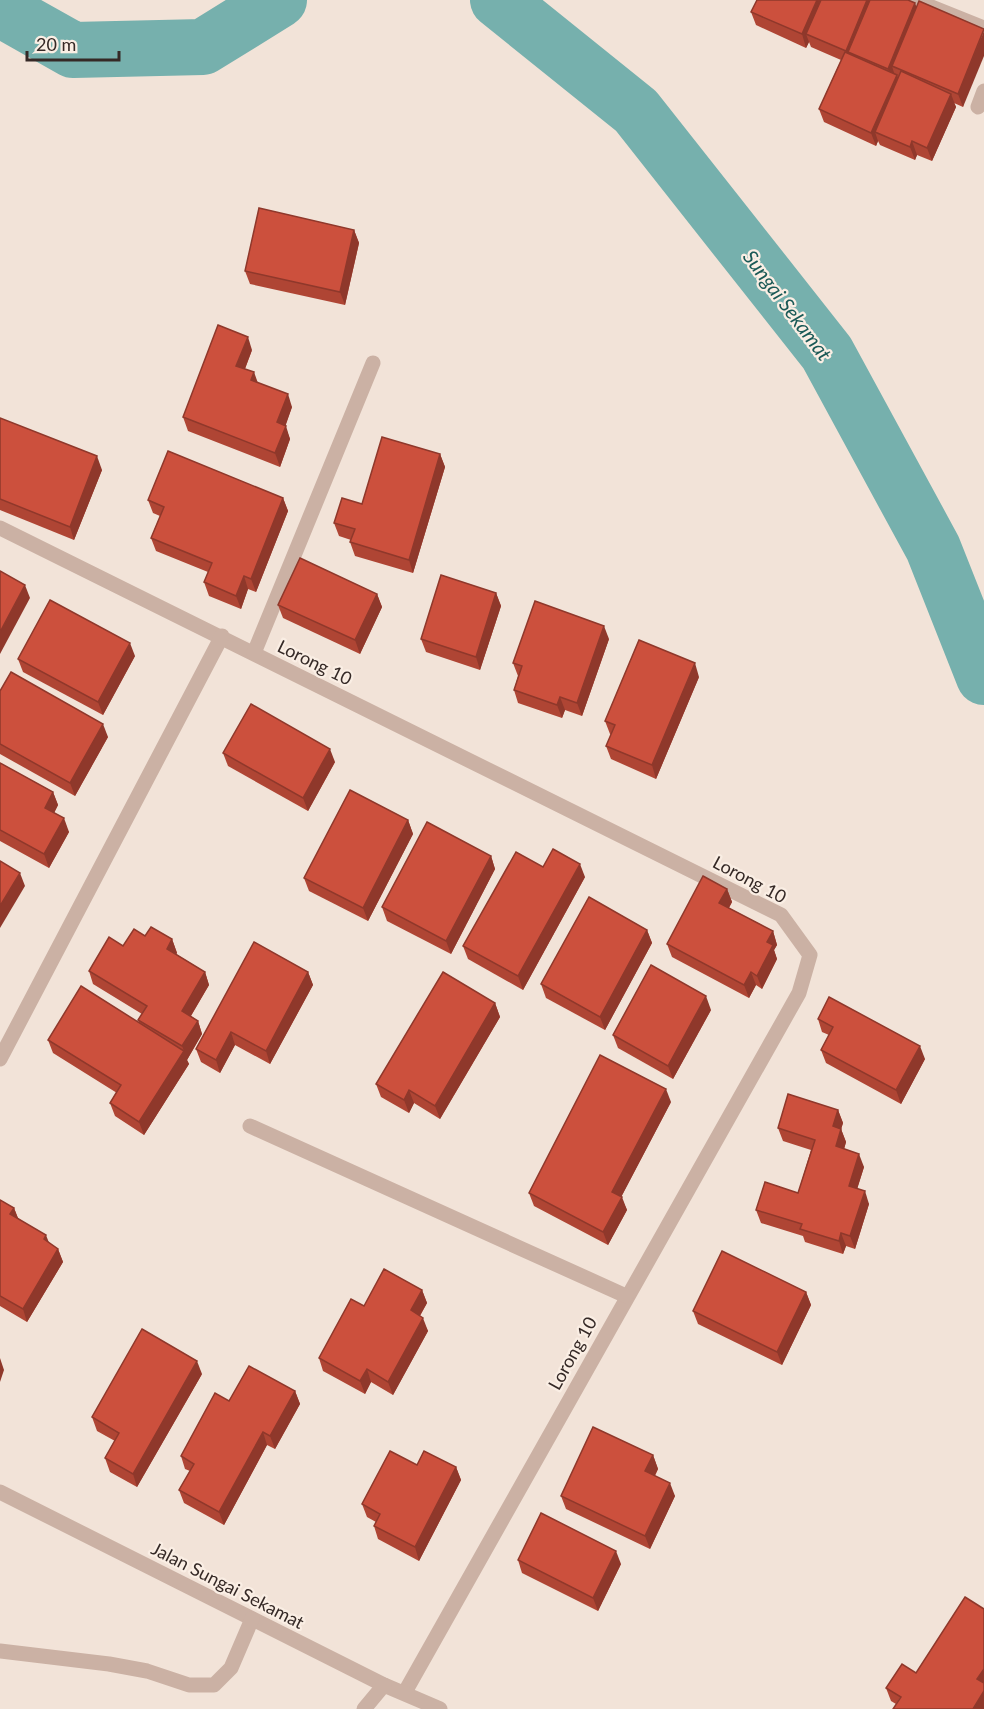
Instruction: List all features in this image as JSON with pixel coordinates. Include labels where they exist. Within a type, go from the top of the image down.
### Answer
[{"type":"street","points":[[914,0],[984,28]]},
{"type":"street","points":[[978,107],[984,92]]},
{"type":"street","points":[[254,653],[373,363]]},
{"type":"street","name":"Lorong 10","points":[[0,528],[781,915],[810,955],[799,993],[626,1296],[405,1692]]},
{"type":"street","points":[[0,1059],[222,636]]},
{"type":"street","points":[[250,1126],[626,1296]]},
{"type":"street","name":"Jalan Sungai Sekamat","points":[[0,1492],[384,1685],[405,1692],[440,1709]]},
{"type":"street","points":[[0,1651],[109,1664],[147,1671],[189,1685],[214,1685],[231,1668],[252,1619]]},
{"type":"street","points":[[364,1709],[384,1685]]},
{"type":"building","points":[[757,0],[817,0],[802,34],[751,12]]},
{"type":"building","points":[[821,0],[867,0],[846,51],[806,34]]},
{"type":"building","points":[[870,0],[908,0],[915,3],[888,69],[848,52]]},
{"type":"building","points":[[919,1],[984,29],[958,94],[892,66]]},
{"type":"building","points":[[845,52],[897,75],[871,133],[819,109]]},
{"type":"building","points":[[901,71],[951,94],[927,148],[912,141],[910,147],[875,132]]},
{"type":"building","points":[[259,208],[354,230],[340,292],[245,271]]},
{"type":"building","points":[[218,325],[248,337],[236,366],[254,372],[251,380],[288,394],[277,422],[286,426],[275,453],[183,417]]},
{"type":"building","points":[[0,418],[97,456],[70,527],[0,499]]},
{"type":"building","points":[[382,437],[440,454],[409,560],[350,542],[355,529],[334,523],[342,498],[362,504]]},
{"type":"building","points":[[168,451],[283,498],[251,579],[244,576],[236,596],[204,582],[212,563],[151,538],[164,507],[148,500]]},
{"type":"building","points":[[300,558],[377,594],[355,640],[278,605]]},
{"type":"building","points":[[0,571],[25,585],[0,632]]},
{"type":"building","points":[[441,575],[496,593],[476,657],[421,639]]},
{"type":"building","points":[[50,600],[130,643],[98,702],[18,659]]},
{"type":"building","points":[[535,601],[604,626],[577,703],[560,697],[557,705],[514,690],[522,666],[513,663]]},
{"type":"building","points":[[639,640],[695,663],[652,765],[606,746],[615,725],[605,721]]},
{"type":"building","points":[[11,672],[103,724],[70,783],[0,744],[0,691]]},
{"type":"building","points":[[251,704],[330,749],[303,798],[223,753]]},
{"type":"building","points":[[0,763],[53,792],[45,808],[64,818],[44,854],[0,830]]},
{"type":"building","points":[[350,790],[408,820],[363,908],[304,878]]},
{"type":"building","points":[[427,822],[491,856],[446,941],[382,907]]},
{"type":"building","points":[[553,849],[580,864],[518,976],[463,946],[516,852],[543,867]]},
{"type":"building","points":[[0,861],[20,873],[0,906]]},
{"type":"building","points":[[703,876],[727,889],[719,903],[773,931],[767,942],[773,945],[757,976],[751,972],[744,985],[667,944]]},
{"type":"building","points":[[589,897],[647,930],[600,1017],[541,984]]},
{"type":"building","points":[[151,927],[172,939],[167,949],[205,972],[182,1011],[198,1021],[182,1046],[138,1020],[147,1006],[89,971],[109,937],[123,946],[134,929],[145,936]]},
{"type":"building","points":[[254,942],[308,972],[266,1051],[231,1032],[216,1060],[196,1049]]},
{"type":"building","points":[[651,965],[706,996],[668,1066],[613,1035]]},
{"type":"building","points":[[443,972],[495,1003],[435,1106],[409,1090],[404,1100],[376,1084]]},
{"type":"building","points":[[81,986],[184,1051],[139,1122],[110,1103],[121,1085],[48,1040]]},
{"type":"building","points":[[829,997],[920,1046],[896,1090],[821,1050],[833,1027],[818,1019]]},
{"type":"building","points":[[600,1055],[666,1089],[612,1192],[622,1197],[603,1232],[529,1193]]},
{"type":"building","points":[[788,1094],[838,1110],[833,1126],[841,1129],[836,1146],[859,1154],[849,1186],[865,1191],[850,1236],[841,1233],[839,1241],[800,1229],[802,1224],[756,1210],[765,1182],[798,1193],[815,1140],[778,1128]]},
{"type":"building","points":[[0,1200],[14,1208],[10,1214],[46,1235],[44,1239],[58,1249],[23,1309],[0,1296]]},
{"type":"building","points":[[722,1251],[806,1292],[777,1352],[693,1311]]},
{"type":"building","points":[[384,1269],[422,1290],[411,1310],[423,1318],[388,1382],[367,1369],[360,1381],[319,1358],[351,1299],[364,1306]]},
{"type":"building","points":[[142,1329],[197,1361],[133,1474],[105,1458],[119,1433],[92,1417]]},
{"type":"building","points":[[249,1366],[295,1391],[270,1436],[263,1432],[219,1512],[179,1490],[194,1464],[181,1456],[215,1393],[229,1401]]},
{"type":"building","points":[[593,1427],[653,1455],[645,1471],[670,1483],[645,1536],[561,1496]]},
{"type":"building","points":[[390,1451],[417,1465],[424,1451],[456,1467],[415,1547],[374,1526],[380,1514],[362,1504]]},
{"type":"building","points":[[541,1513],[616,1551],[593,1598],[518,1560]]},
{"type":"building","points":[[965,1597],[984,1609],[984,1669],[977,1679],[984,1683],[984,1691],[973,1709],[893,1709],[901,1697],[886,1688],[902,1664],[916,1673]]},
{"type":"waterway","name":"Sungai Sekamat","points":[[0,9],[73,50],[203,47],[279,0]]},
{"type":"waterway","name":"Sungai Sekamat","points":[[498,0],[636,111],[827,353],[933,548],[984,677]]}]
